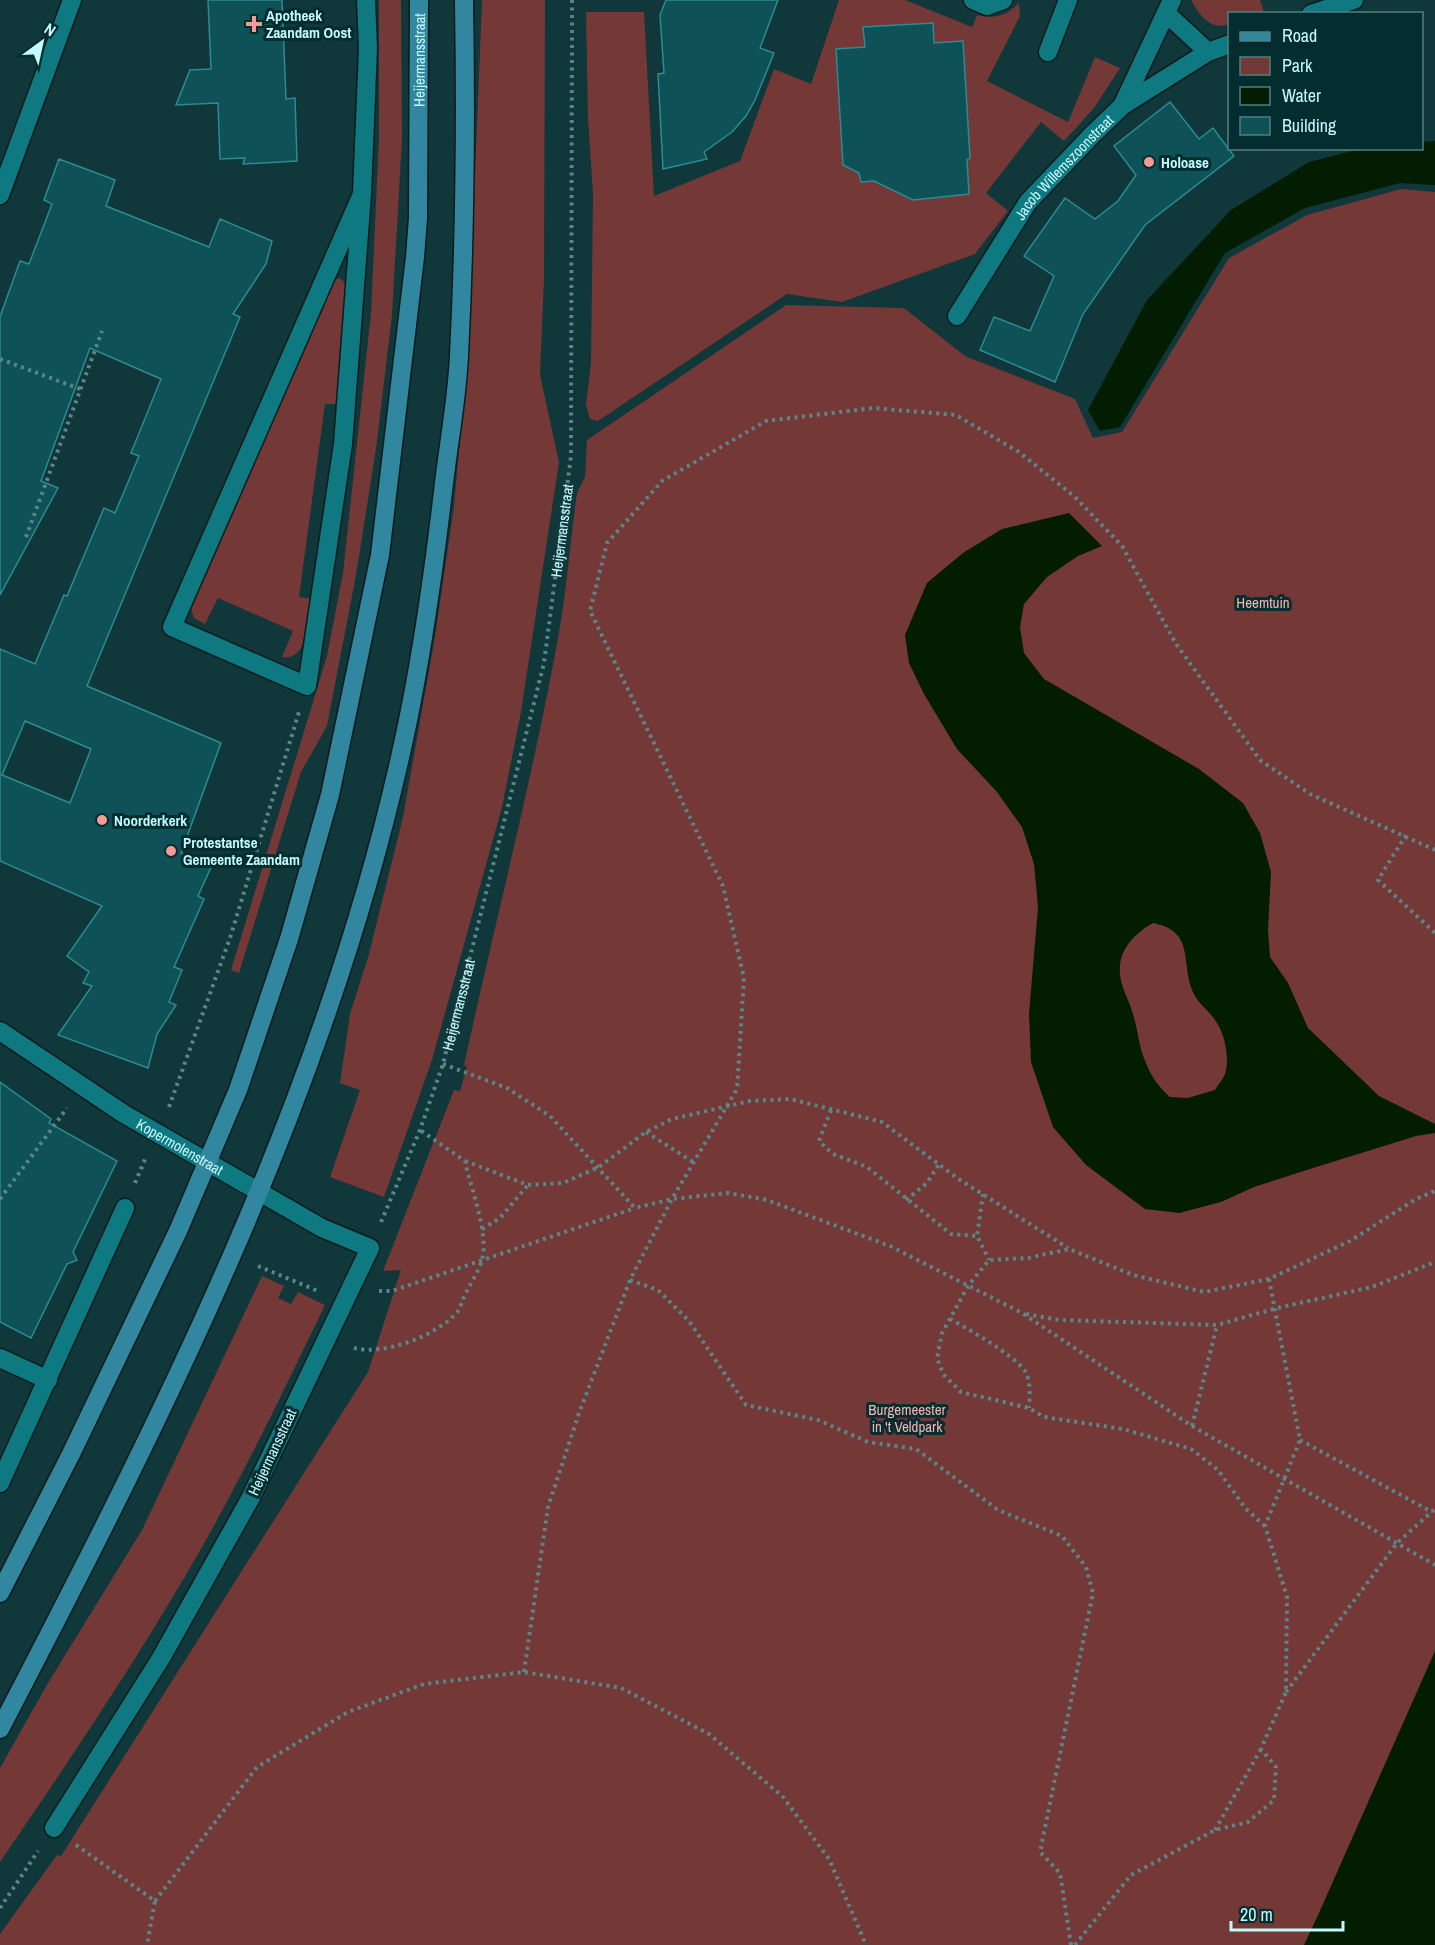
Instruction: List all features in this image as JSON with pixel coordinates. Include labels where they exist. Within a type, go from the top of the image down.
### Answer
[{"type":"main road","name":"Heijermansstraat","points":[[0,1593],[71,1454],[207,1162],[238,1090],[289,939],[330,795],[380,555],[416,247],[419,0]]},
{"type":"main road","points":[[0,1728],[81,1573],[222,1282],[260,1193],[345,959],[363,902],[408,720],[436,550],[459,361],[466,131],[464,0]]},
{"type":"street","points":[[0,195],[5,168],[72,0]]},
{"type":"street","points":[[362,195],[172,627],[307,686],[343,444],[362,195],[368,48],[366,0]]},
{"type":"street","points":[[973,0],[987,6],[1003,0]]},
{"type":"street","points":[[1048,52],[1068,0]]},
{"type":"street","points":[[1317,12],[1354,0]]},
{"type":"street","points":[[1122,106],[1169,7],[1208,52]]},
{"type":"street","name":"Jacob Willemszoonstraat","points":[[957,316],[1028,202],[1122,106],[1208,52],[1228,45]]},
{"type":"street","name":"Kopermolenstraat","points":[[0,1031],[82,1089],[157,1133],[322,1228],[370,1248]]},
{"type":"street","points":[[0,1483],[125,1208]]},
{"type":"street","name":"Heijermansstraat","points":[[54,1828],[161,1658],[250,1499],[370,1248]]},
{"type":"street","points":[[0,1358],[48,1380]]},
{"type":"path","name":"Heijermansstraat","points":[[370,1248],[420,1130],[443,1064],[544,663],[571,456],[572,0]]},
{"type":"path","points":[[26,537],[102,331]]},
{"type":"path","points":[[0,359],[80,389]]},
{"type":"path","points":[[525,1672],[548,1507],[579,1413],[630,1280],[672,1199],[737,1089],[744,978],[723,886],[590,611],[607,543],[662,481],[765,422],[873,408],[956,415],[1019,452],[1075,497],[1122,546],[1176,644],[1260,760],[1310,794],[1406,835],[1435,850]]},
{"type":"path","points":[[125,1208],[176,1093],[230,938],[307,686]]},
{"type":"path","points":[[1406,835],[1378,880],[1435,933]]},
{"type":"path","points":[[443,1064],[507,1088],[550,1116],[635,1208]]},
{"type":"path","points":[[0,1199],[82,1089]]},
{"type":"path","points":[[420,1130],[465,1161],[528,1185],[562,1183],[599,1167],[646,1132],[672,1119],[750,1101],[790,1099],[882,1122],[983,1194],[1069,1249],[1133,1275],[1204,1292],[1269,1280],[1350,1241],[1416,1199],[1435,1191]]},
{"type":"path","points":[[831,1110],[819,1141],[833,1154],[867,1167],[951,1234],[977,1236]]},
{"type":"path","points":[[646,1132],[693,1162]]},
{"type":"path","points":[[325,1340],[367,1352],[401,1345],[439,1328],[459,1310],[468,1285],[482,1261],[482,1229],[465,1161]]},
{"type":"path","points":[[906,1200],[927,1183],[939,1164]]},
{"type":"path","points":[[482,1229],[500,1218],[528,1185]]},
{"type":"path","points":[[348,1293],[392,1291],[635,1208],[672,1199],[728,1193],[767,1200],[890,1246],[1022,1313],[1192,1426],[1435,1565]]},
{"type":"path","points":[[983,1194],[977,1236],[989,1260]]},
{"type":"path","points":[[1069,1249],[1028,1258],[989,1260],[968,1286],[942,1333],[937,1358],[943,1374],[962,1392],[1029,1408],[1044,1417],[1123,1429],[1191,1449],[1218,1470],[1245,1508],[1265,1526],[1287,1597],[1286,1692]]},
{"type":"path","points":[[1022,1313],[1059,1320],[1217,1325],[1277,1308],[1372,1287],[1435,1262]]},
{"type":"path","points":[[1429,1265],[1435,1271]]},
{"type":"path","points":[[630,1280],[658,1290],[689,1320],[746,1405],[818,1420],[868,1442],[916,1449],[998,1510],[1062,1536],[1086,1567],[1093,1593],[1040,1852],[1060,1873],[1073,1945]]},
{"type":"path","points":[[1265,1526],[1300,1440],[1277,1308],[1269,1280]]},
{"type":"path","points":[[950,1319],[982,1336],[1025,1371],[1030,1392],[1029,1408]]},
{"type":"path","points":[[1192,1426],[1217,1325]]},
{"type":"path","points":[[1215,1830],[1261,1749],[1286,1692],[1397,1543],[1433,1511],[1300,1440]]},
{"type":"path","points":[[147,1945],[155,1901],[257,1767],[348,1712],[424,1684],[525,1672],[621,1688],[709,1734],[783,1797],[790,1806],[829,1859],[866,1945]]},
{"type":"path","points":[[1073,1945],[1131,1875],[1215,1830],[1248,1822],[1274,1800],[1276,1767],[1261,1749]]},
{"type":"path","points":[[0,1908],[54,1828],[155,1901]]},
{"type":"green space","points":[[379,0],[401,0],[402,139],[392,315],[376,449],[356,575],[327,726],[301,772],[239,973],[231,970],[327,656],[343,573],[371,313],[379,138]]},
{"type":"green space","points":[[482,0],[545,0],[544,278],[540,375],[559,462],[521,712],[502,807],[432,1060],[384,1197],[330,1177],[360,1090],[340,1083],[350,1014],[369,954],[403,817],[435,637],[454,506],[468,348]]},
{"type":"green space","points":[[839,0],[905,0],[972,27],[977,15],[990,17],[1000,15],[1019,3],[1020,16],[987,81],[1068,122],[1095,57],[1120,68],[1094,108],[1064,141],[1041,122],[986,193],[1008,211],[975,254],[842,302],[787,294],[598,421],[590,419],[586,405],[591,362],[593,194],[588,119],[586,12],[644,12],[654,196],[740,161],[774,69],[811,84]]},
{"type":"green space","points":[[1191,0],[1260,0],[1264,12],[1228,12],[1228,24],[1223,26],[1206,20]]},
{"type":"green space","name":"Burgemeester in 't Veldpark","points":[[1401,189],[1435,192],[1435,1945],[0,1945],[0,1934],[57,1855],[61,1856],[368,1372],[401,1270],[383,1271],[454,1090],[460,1091],[467,1067],[464,1065],[548,692],[564,602],[577,493],[585,477],[587,440],[786,305],[904,308],[965,356],[1075,399],[1093,438],[1122,432],[1229,258],[1307,215]]},
{"type":"green space","points":[[340,278],[347,285],[338,404],[325,404],[299,597],[314,599],[309,626],[302,645],[291,657],[282,657],[293,631],[218,598],[205,624],[194,618],[190,606],[331,281]]},
{"type":"green space","points":[[262,1276],[284,1286],[278,1298],[291,1304],[298,1292],[325,1305],[282,1394],[206,1540],[106,1703],[0,1862],[0,1768],[48,1683],[142,1530]]},
{"type":"water","points":[[1435,141],[1435,185],[1400,183],[1305,208],[1225,253],[1120,427],[1100,431],[1088,410],[1147,300],[1231,210],[1309,162],[1356,150],[1423,150],[1423,142]]},
{"type":"water","points":[[1069,513],[1102,546],[1078,556],[1047,577],[1024,604],[1020,627],[1024,653],[1044,679],[1199,769],[1243,803],[1260,833],[1271,872],[1268,930],[1270,957],[1288,983],[1308,1028],[1379,1096],[1435,1124],[1435,1133],[1416,1136],[1313,1168],[1254,1187],[1221,1202],[1179,1213],[1145,1209],[1086,1165],[1053,1127],[1031,1062],[1029,1014],[1038,907],[1034,864],[1022,827],[997,792],[957,749],[924,694],[909,663],[905,635],[927,583],[963,553],[1002,529]],"holes":[[[1153,923],[1175,932],[1184,947],[1193,993],[1219,1025],[1227,1054],[1225,1074],[1215,1090],[1188,1098],[1170,1097],[1150,1073],[1120,978],[1121,958],[1131,940]]]},
{"type":"water","points":[[1435,1651],[1435,1945],[1304,1945],[1319,1913]]},
{"type":"building","points":[[208,0],[282,0],[286,99],[295,98],[297,161],[243,164],[245,158],[220,159],[218,103],[176,105],[190,70],[211,69]]},
{"type":"building","points":[[666,0],[778,0],[760,48],[774,53],[746,116],[732,132],[704,152],[707,159],[663,169],[658,74],[664,73],[660,15]]},
{"type":"building","points":[[933,23],[934,43],[963,41],[970,158],[967,160],[969,194],[913,200],[874,181],[861,182],[859,173],[843,165],[836,49],[865,47],[863,27]]},
{"type":"building","points":[[1170,102],[1199,139],[1213,128],[1234,156],[1145,225],[1083,314],[1055,382],[980,350],[994,317],[1030,331],[1054,276],[1024,256],[1065,198],[1095,219],[1118,201],[1136,175],[1114,146]]},
{"type":"building","points":[[59,159],[115,180],[106,206],[209,247],[220,219],[272,241],[266,264],[233,314],[240,317],[87,686],[221,743],[181,853],[213,863],[198,896],[204,899],[174,967],[182,970],[169,1002],[176,1005],[157,1034],[148,1068],[58,1035],[92,986],[83,983],[89,972],[67,956],[102,906],[0,861],[0,649],[35,664],[104,508],[115,513],[139,456],[131,453],[161,379],[90,348],[41,481],[58,488],[0,595],[0,317],[20,261],[29,264],[52,204],[44,200]],"holes":[[[25,721],[91,749],[70,803],[2,775]]]},
{"type":"building","points":[[0,1082],[51,1119],[49,1123],[117,1161],[73,1252],[77,1260],[67,1264],[31,1338],[0,1322]]},
{"type":"place","name":"Apotheek Zaandam Oost","points":[[254,24]]},
{"type":"place","name":"Holoase","points":[[1149,162]]},
{"type":"place","name":"Noorderkerk","points":[[102,820]]},
{"type":"place","name":"Protestantse Gemeente Zaandam","points":[[171,851]]},
{"type":"park label","name":"Heemtuin","points":[[1263,602]]}]
